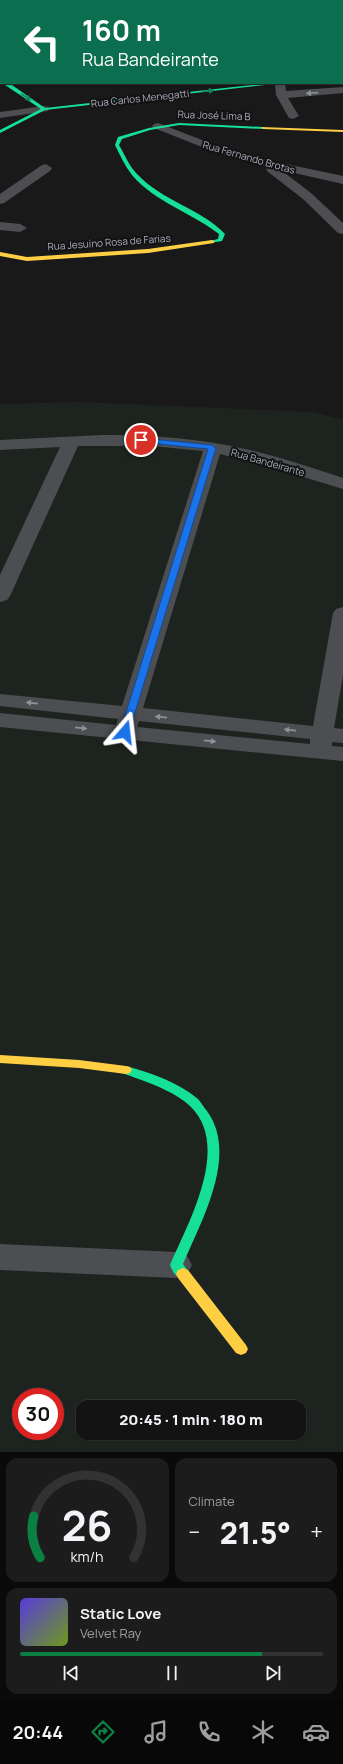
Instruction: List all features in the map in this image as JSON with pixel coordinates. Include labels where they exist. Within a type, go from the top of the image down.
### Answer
[{"type":"street","points":[[0,132],[44,109],[6,84]]},
{"type":"street","name":"Rua Carlos Menegatti","points":[[0,115],[272,84]]},
{"type":"street","points":[[281,84],[281,95],[293,116]]},
{"type":"street","points":[[281,95],[343,90]]},
{"type":"street","name":"Rua José Lima B","points":[[220,240],[222,234],[211,222],[153,189],[137,177],[117,145],[120,138],[158,126],[179,124],[343,131]]},
{"type":"street","name":"Rua Fernando Brotas","points":[[158,126],[211,147],[265,163],[343,180]]},
{"type":"street","points":[[265,163],[306,196],[343,230]]},
{"type":"street","points":[[0,200],[46,168]]},
{"type":"street","points":[[0,226],[20,228]]},
{"type":"street","name":"Rua Jesuíno Rosa de Farias","points":[[0,254],[34,258],[148,251],[203,245],[220,240]]},
{"type":"street","name":"Rua Bandeirante","points":[[0,445],[141,440],[212,448],[260,458],[343,484]]},
{"type":"street","points":[[0,596],[70,442]]},
{"type":"street","points":[[128,723],[212,448]]},
{"type":"street","points":[[328,740],[343,613]]},
{"type":"street","points":[[0,700],[128,723]]},
{"type":"street","points":[[0,720],[128,723],[328,740],[343,754]]},
{"type":"street","points":[[0,1059],[94,1065],[127,1070],[177,1091],[198,1106],[211,1125],[215,1151],[211,1178],[176,1265]]},
{"type":"street","points":[[0,1257],[176,1265],[241,1349]]},
{"type":"shaded area","points":[[79,402],[314,412],[343,420],[343,1452],[0,1452],[0,404]]},
{"type":"traffic: fast","points":[[7,84],[44,109]]},
{"type":"traffic: fast","points":[[0,132],[44,109],[272,84]]},
{"type":"traffic: fast","points":[[212,242],[220,240],[222,234],[201,219],[146,186],[137,177],[126,162],[117,145],[120,138],[149,129],[179,124],[263,128]]},
{"type":"traffic: fast","points":[[126,1070],[167,1085],[194,1103],[209,1123],[214,1146],[212,1172],[203,1200],[176,1265],[183,1274]]},
{"type":"traffic: slow","points":[[263,128],[343,131]]},
{"type":"traffic: slow","points":[[0,254],[27,259],[148,251],[212,242]]},
{"type":"traffic: slow","points":[[0,1059],[79,1064],[126,1070]]},
{"type":"traffic: slow","points":[[183,1274],[241,1349]]},
{"type":"route","points":[[125,732],[212,448],[172,442],[141,440]]}]
